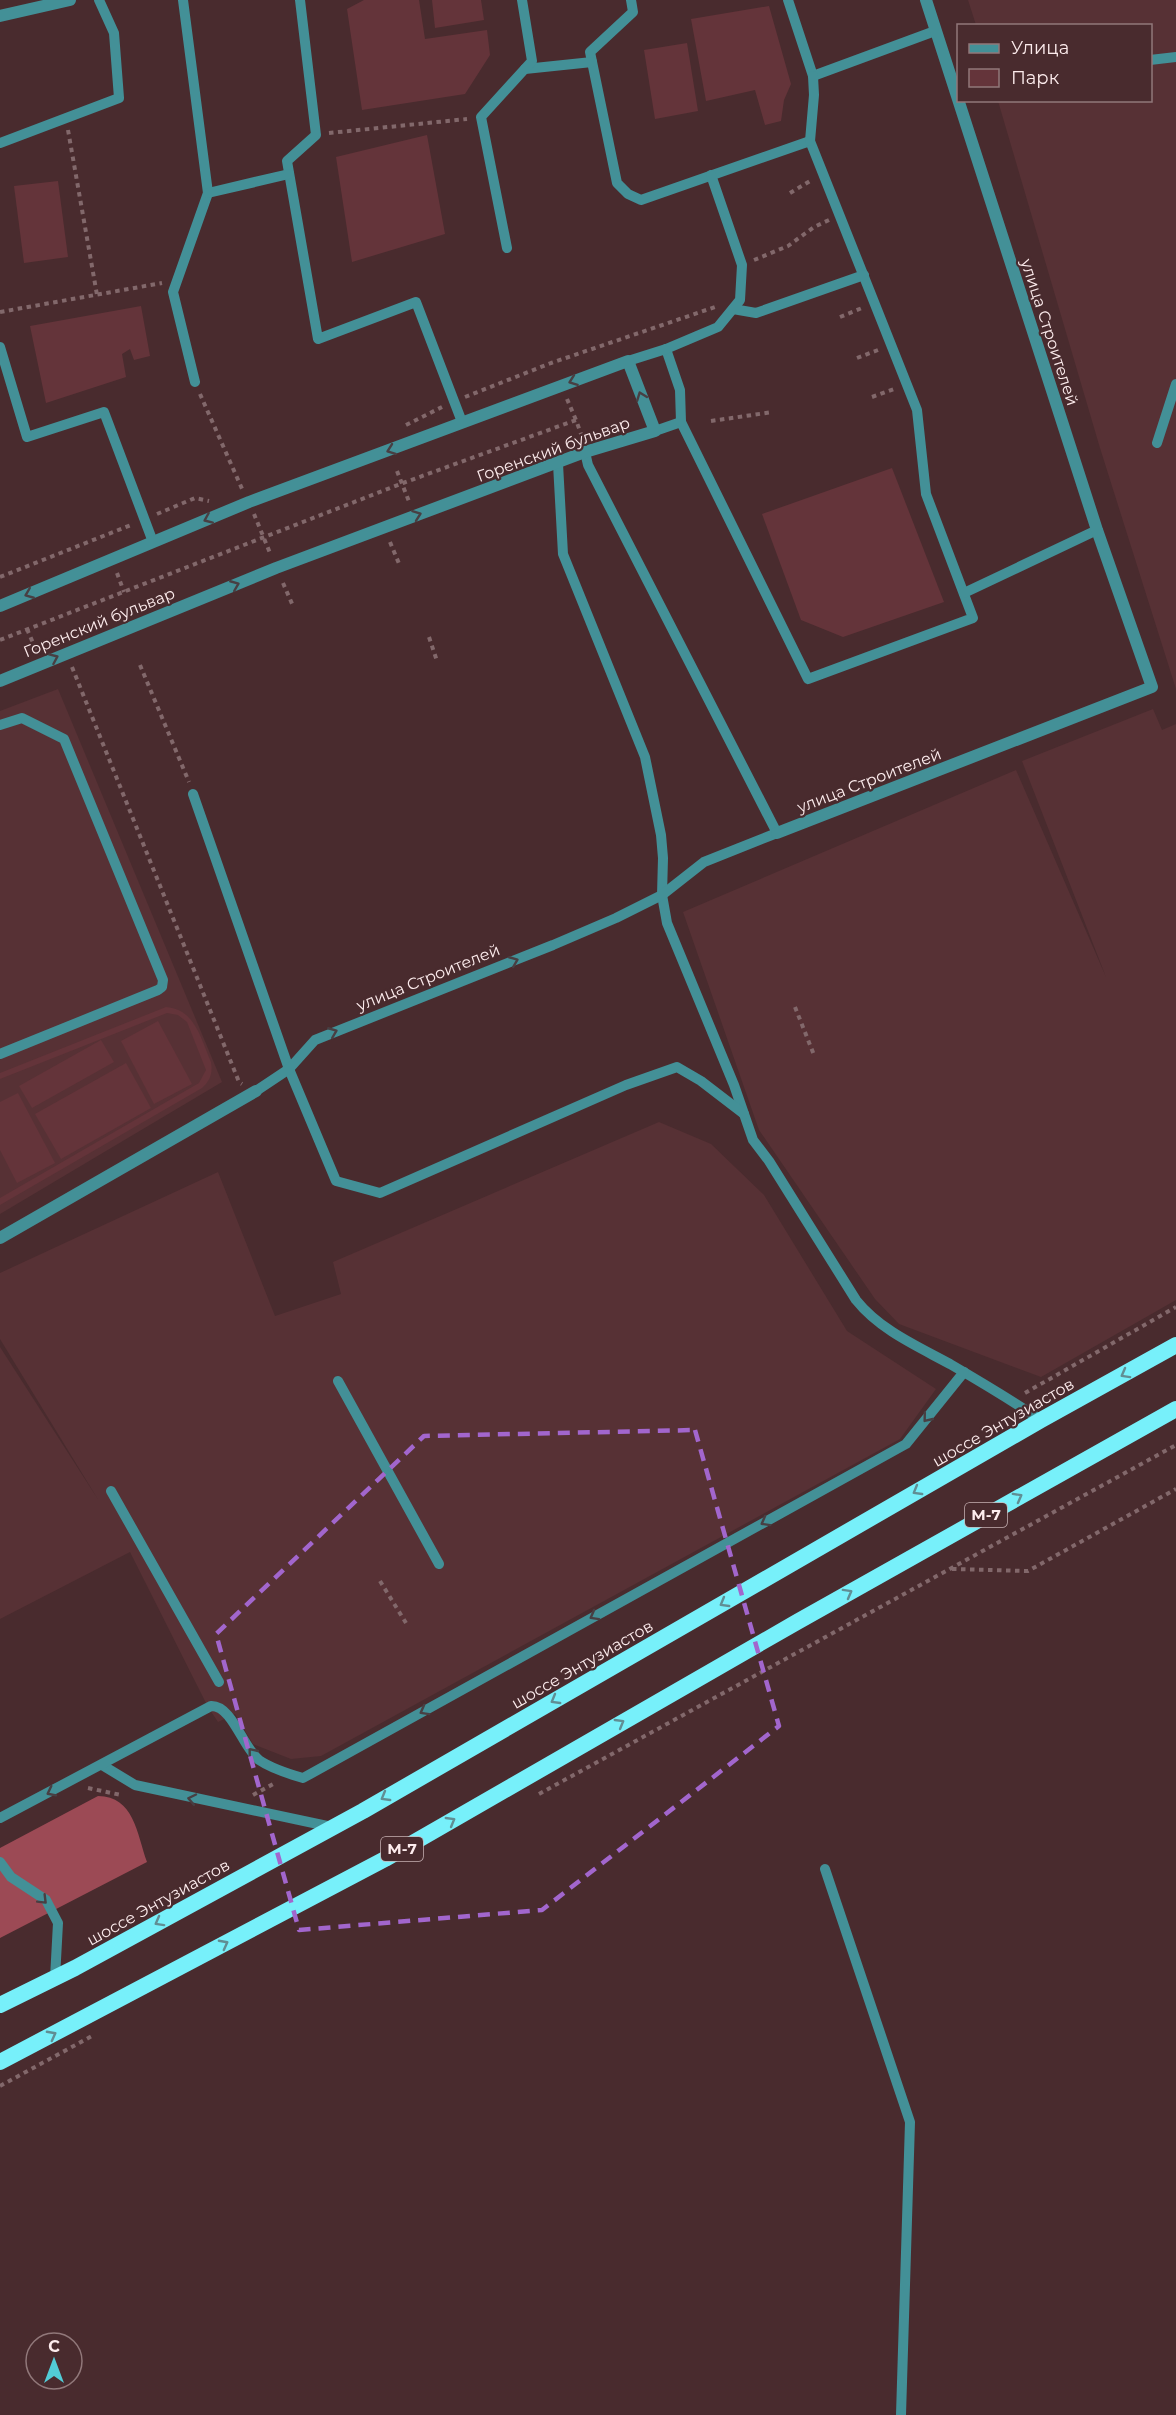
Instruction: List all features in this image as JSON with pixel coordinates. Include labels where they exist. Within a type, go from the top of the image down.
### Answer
[{"type":"highway","name":"шоссе Энтузиастов","points":[[0,2005],[55,1978],[332,1827],[1041,1420],[1176,1345]]},
{"type":"highway","name":"М-7","points":[[0,2062],[385,1859],[797,1622],[1176,1409]]},
{"type":"street","points":[[0,16],[52,2],[70,0]]},
{"type":"street","name":"улица Строителей","points":[[926,0],[957,99]]},
{"type":"street","name":"улица Строителей","points":[[777,833],[1152,687],[1097,530],[958,102]]},
{"type":"street","points":[[0,606],[249,502],[628,361]]},
{"type":"street","name":"Горенский бульвар","points":[[0,681],[276,568],[585,452],[656,431],[628,361]]},
{"type":"street","name":"улица Строителей","points":[[0,1238],[256,1091]]},
{"type":"lane","points":[[0,143],[119,98],[114,33],[99,0]]},
{"type":"lane","points":[[183,0],[208,193],[173,292],[195,382]]},
{"type":"lane","points":[[300,0],[316,135],[286,160],[318,339],[416,302],[462,422]]},
{"type":"lane","points":[[507,248],[481,117],[532,61],[522,0]]},
{"type":"lane","points":[[631,0],[633,12],[590,52],[617,183],[628,194],[641,200],[810,141]]},
{"type":"lane","points":[[666,349],[680,390],[681,422],[808,679],[973,618],[926,494],[917,410],[810,141],[814,95],[813,76],[788,0]]},
{"type":"lane","points":[[813,76],[935,31]]},
{"type":"lane","points":[[1152,60],[1176,57]]},
{"type":"lane","points":[[525,69],[592,62]]},
{"type":"lane","points":[[208,193],[289,174]]},
{"type":"lane","points":[[628,361],[666,349],[718,327],[740,300],[742,265],[711,175]]},
{"type":"lane","points":[[733,309],[756,313],[864,275]]},
{"type":"lane","points":[[0,347],[27,437],[104,412],[153,542]]},
{"type":"lane","points":[[1157,443],[1176,384]]},
{"type":"lane","points":[[656,431],[681,422]]},
{"type":"lane","points":[[585,452],[588,465],[777,833]]},
{"type":"lane","points":[[558,464],[563,554],[645,757],[661,835],[662,895],[668,923],[753,1140],[769,1161],[867,1314],[888,1329],[964,1372],[1041,1420]]},
{"type":"lane","points":[[963,593],[1097,530]]},
{"type":"lane","points":[[0,725],[22,718],[64,739],[163,980],[162,987],[158,990],[0,1054]]},
{"type":"lane","points":[[194,794],[289,1069],[336,1181],[380,1193],[626,1085],[677,1067],[701,1081],[744,1114]]},
{"type":"lane","name":"улица Строителей","points":[[256,1091],[289,1069],[315,1040],[567,940],[649,903],[704,862],[777,833]]},
{"type":"lane","points":[[0,1818],[205,1708],[216,1706],[227,1714],[259,1760],[303,1778],[906,1444],[964,1372]]},
{"type":"lane","points":[[338,1381],[440,1564]]},
{"type":"lane","points":[[111,1491],[219,1682]]},
{"type":"lane","points":[[102,1765],[135,1785],[332,1827]]},
{"type":"lane","points":[[0,1862],[11,1877],[46,1900],[58,1923],[55,1978]]},
{"type":"lane","points":[[825,1869],[910,2122],[901,2415]]},
{"type":"path","points":[[316,135],[481,117]]},
{"type":"path","points":[[66,118],[97,295]]},
{"type":"path","points":[[790,193],[823,173]]},
{"type":"path","points":[[742,265],[788,246],[814,227],[840,214]]},
{"type":"path","points":[[0,312],[177,280]]},
{"type":"path","points":[[840,317],[875,302]]},
{"type":"path","points":[[403,427],[455,401],[551,363],[721,305],[733,309]]},
{"type":"path","points":[[857,358],[891,345]]},
{"type":"path","points":[[195,382],[243,489]]},
{"type":"path","points":[[872,397],[907,384]]},
{"type":"path","points":[[567,399],[581,434]]},
{"type":"path","points":[[711,421],[773,412]]},
{"type":"path","points":[[0,640],[402,483],[576,420]]},
{"type":"path","points":[[397,471],[402,483]]},
{"type":"path","points":[[233,491],[243,489],[252,483]]},
{"type":"path","points":[[0,577],[195,498],[206,502],[215,498]]},
{"type":"path","points":[[254,513],[270,554]]},
{"type":"path","points":[[390,542],[400,566]]},
{"type":"path","points":[[283,583],[293,606]]},
{"type":"path","points":[[27,629],[37,654]]},
{"type":"path","points":[[429,638],[437,661]]},
{"type":"path","points":[[140,665],[194,794]]},
{"type":"path","points":[[72,667],[239,1083],[256,1091]]},
{"type":"path","points":[[795,1007],[814,1055]]},
{"type":"path","points":[[1012,1401],[1176,1308]]},
{"type":"path","points":[[1176,1445],[951,1569],[1028,1571],[1176,1489]]},
{"type":"path","points":[[380,1581],[406,1623]]},
{"type":"path","points":[[79,1792],[89,1787],[132,1798]]},
{"type":"highlighted area","points":[[695,1430],[779,1726],[542,1910],[299,1930],[216,1634],[424,1436]]},
{"type":"shaded area","points":[[968,0],[1176,0],[1176,689],[1100,448],[998,102],[1152,102],[1152,24],[976,24]]},
{"type":"shaded area","points":[[58,689],[222,1082],[0,1214],[0,711]]},
{"type":"shaded area","points":[[1153,709],[1162,730],[1176,724],[1176,1300],[1041,1377],[899,1324],[875,1299],[759,1130],[683,912],[1016,770],[1106,977],[1022,761]]},
{"type":"shaded area","points":[[659,1122],[711,1144],[764,1195],[847,1331],[936,1389],[900,1439],[321,1756],[291,1759],[253,1744],[235,1714],[218,1722],[208,1707],[130,1552],[0,1619],[0,1347],[99,1501],[0,1339],[0,1273],[218,1172],[275,1316],[341,1294],[333,1262]]},
{"type":"shaded area","points":[[98,1796],[119,1802],[127,1810],[137,1829],[147,1862],[0,1938],[0,1848]]},
{"type":"green space","points":[[364,0],[419,0],[425,39],[487,30],[490,55],[465,94],[362,110],[347,9]]},
{"type":"green space","points":[[432,0],[481,0],[484,20],[435,28]]},
{"type":"green space","points":[[769,6],[791,84],[784,100],[781,121],[765,125],[755,90],[706,101],[691,19]]},
{"type":"green space","points":[[687,43],[698,111],[655,119],[644,50]]},
{"type":"green space","points":[[427,135],[445,234],[352,262],[336,157]]},
{"type":"green space","points":[[58,181],[68,257],[24,263],[14,186]]},
{"type":"green space","points":[[141,306],[150,356],[134,360],[130,349],[122,354],[126,377],[46,403],[30,326]]},
{"type":"green space","points":[[892,468],[944,602],[843,637],[801,620],[762,514]]},
{"type":"green space","points":[[166,1007],[184,1013],[200,1035],[212,1066],[209,1080],[205,1085],[0,1205],[0,1198],[199,1083],[206,1070],[187,1022],[178,1015],[167,1013],[0,1079],[0,1073]]},
{"type":"green space","points":[[158,1021],[192,1084],[154,1104],[121,1041]]},
{"type":"green space","points":[[101,1040],[114,1062],[32,1108],[19,1086]]},
{"type":"green space","points":[[126,1063],[151,1108],[61,1159],[35,1114]]},
{"type":"green space","points":[[18,1093],[55,1163],[17,1183],[0,1150],[0,1102]]}]
